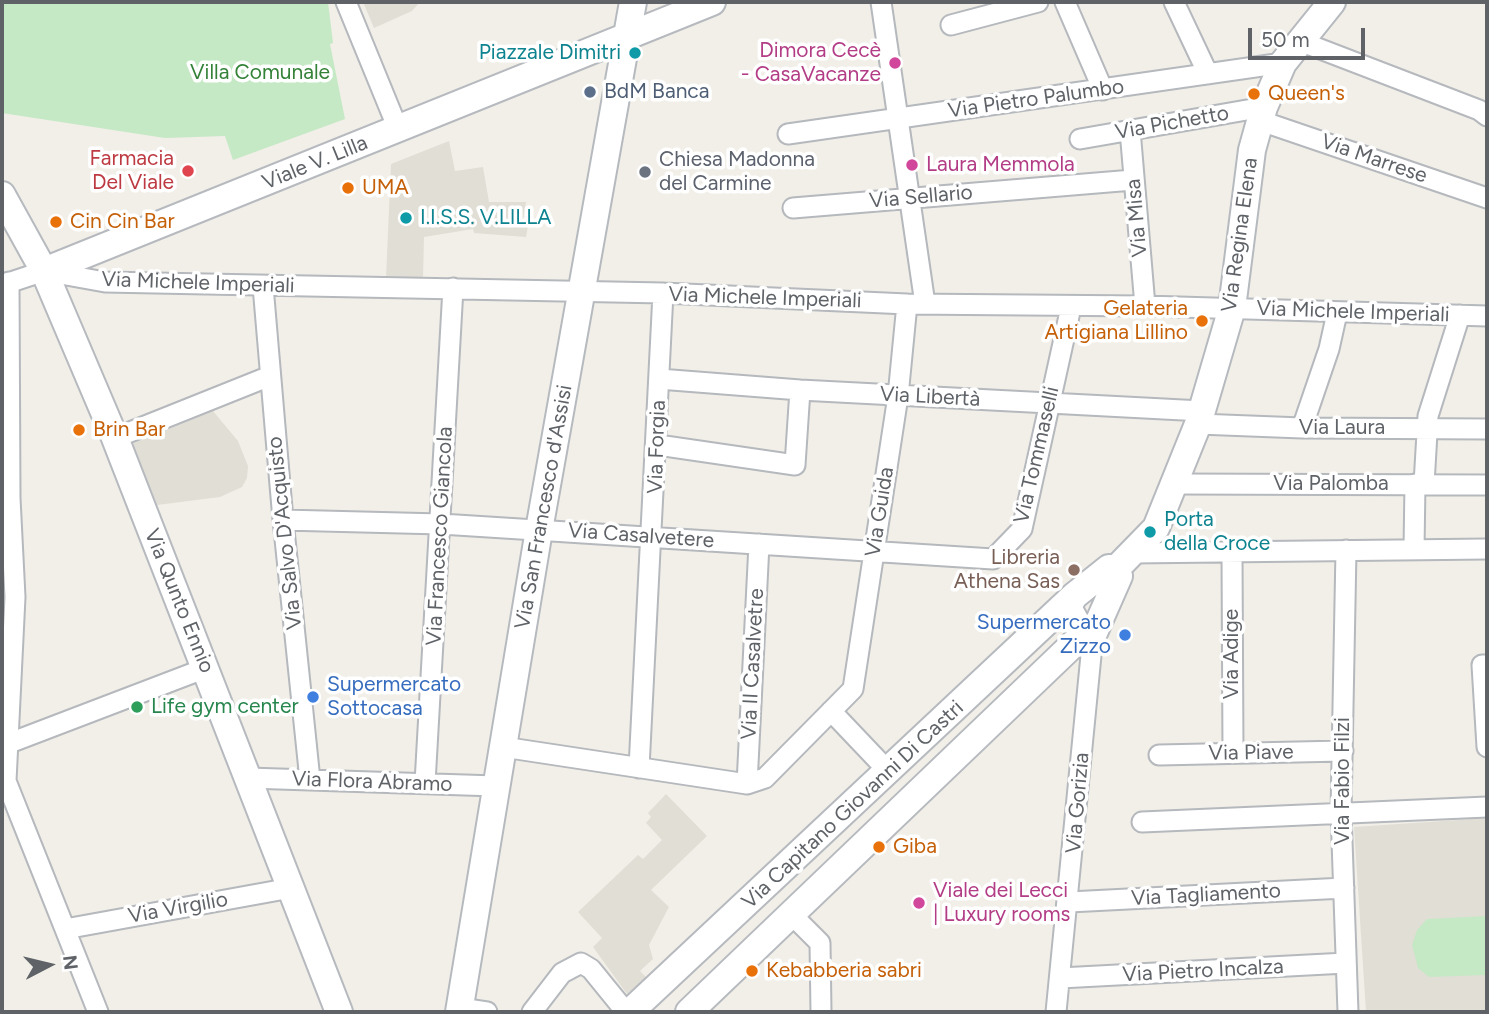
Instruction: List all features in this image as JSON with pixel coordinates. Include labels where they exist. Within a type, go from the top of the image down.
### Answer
[{"type":"street","points":[[346,2],[398,129]]},
{"type":"street","name":"Via San Francesco d'Assisi","points":[[459,1010],[539,530],[633,2]]},
{"type":"street","name":"Viale V. Lilla","points":[[5,284],[44,271],[626,38],[666,12],[712,2]]},
{"type":"street","name":"Via Guida","points":[[747,784],[765,778],[853,689],[898,396],[916,304],[910,198],[881,2]]},
{"type":"street","points":[[951,25],[1038,2]]},
{"type":"street","points":[[1065,2],[1103,90]]},
{"type":"street","points":[[1174,2],[1208,74]]},
{"type":"street","name":"Via Regina Elena","points":[[1124,561],[1156,528],[1200,417],[1232,308],[1252,150],[1263,114],[1283,63],[1302,42],[1327,4]]},
{"type":"street","points":[[1302,42],[1479,110],[1487,116]]},
{"type":"street","name":"Via Pietro Palumbo","points":[[788,134],[1283,63]]},
{"type":"street","name":"Via Pichetto","points":[[1080,139],[1130,130],[1263,114]]},
{"type":"street","name":"Via Marrese","points":[[1263,114],[1487,198]]},
{"type":"street","name":"Via Misa","points":[[1130,130],[1145,306]]},
{"type":"street","name":"Via Sellario","points":[[793,208],[1133,180]]},
{"type":"street","name":"Via Qunto Ennio","points":[[2,195],[44,271],[114,438],[339,1012]]},
{"type":"street","name":"Via Michele Imperiali","points":[[44,271],[104,282],[663,293],[916,304],[1145,306],[1487,316]]},
{"type":"street","points":[[5,284],[15,597],[6,782],[98,1012]]},
{"type":"street","name":"Via Salvo D'Acquisto","points":[[263,286],[282,520],[310,780]]},
{"type":"street","name":"Via Francesco Giancola","points":[[425,783],[442,524],[453,288]]},
{"type":"street","name":"Via Forgia","points":[[639,768],[663,293]]},
{"type":"street","name":"Via Tommaselli","points":[[874,550],[993,559],[1022,529],[1071,307]]},
{"type":"street","points":[[1302,428],[1329,349],[1337,313]]},
{"type":"street","points":[[1414,549],[1426,429],[1460,315]]},
{"type":"street","points":[[114,438],[270,376]]},
{"type":"street","name":"Via Libertà","points":[[659,379],[1049,404],[1200,417]]},
{"type":"street","points":[[657,445],[795,465],[800,390]]},
{"type":"street","name":"Via Laura","points":[[1200,417],[1302,428],[1487,429]]},
{"type":"street","name":"Via Palomba","points":[[1175,484],[1487,485]]},
{"type":"street","name":"Via Casalvetere","points":[[282,520],[442,524],[874,550]]},
{"type":"street","name":"Via II Casalvetre","points":[[747,784],[759,544]]},
{"type":"street","points":[[1074,596],[1068,607],[1071,617],[1090,633],[1124,561],[1346,550],[1487,549]]},
{"type":"street","name":"Via Fabio Filzi","points":[[1346,550],[1341,812],[1348,1012]]},
{"type":"street","name":"Via Adige","points":[[1232,554],[1233,753]]},
{"type":"street","name":"Via Capitano Giovanni Di Castri","points":[[628,1012],[1074,596],[1109,568],[1124,561]]},
{"type":"street","name":"Via Capitano Giovanni Di Castri","points":[[689,1012],[790,913],[1090,633]]},
{"type":"street","name":"Via Gorizia","points":[[1056,1012],[1069,902],[1090,633]]},
{"type":"street","points":[[1487,665],[1482,665],[1487,747]]},
{"type":"street","points":[[7,744],[206,668]]},
{"type":"street","points":[[831,711],[888,772]]},
{"type":"street","points":[[503,747],[747,784]]},
{"type":"street","name":"Via Piave","points":[[1159,755],[1343,751]]},
{"type":"street","name":"Via Flora Abramo","points":[[248,778],[496,786]]},
{"type":"street","points":[[1142,822],[1487,807]]},
{"type":"street","name":"Via Virgilio","points":[[65,929],[291,888]]},
{"type":"street","name":"Via Tagliamento","points":[[1069,902],[1344,888]]},
{"type":"street","points":[[790,913],[820,943],[821,1012]]},
{"type":"street","points":[[533,1012],[562,973],[581,963],[591,969],[628,1012]]},
{"type":"street","name":"Via Pietro Incalza","points":[[1060,978],[1346,963]]},
{"type":"street","points":[[459,1010],[486,1012]]},
{"type":"shaded area","points":[[363,2],[420,2],[412,11],[374,28]]},
{"type":"shaded area","points":[[449,141],[455,171],[483,167],[489,202],[526,202],[523,219],[529,220],[526,237],[474,233],[473,229],[424,237],[423,278],[386,278],[391,164]]},
{"type":"shaded area","points":[[213,411],[238,441],[248,466],[247,478],[242,487],[220,497],[157,505],[132,444]]},
{"type":"shaded area","points":[[666,794],[707,836],[651,890],[669,907],[649,945],[653,959],[640,971],[647,978],[627,994],[593,947],[602,938],[578,912],[638,855],[643,859],[662,840],[646,823],[651,817],[648,813]]},
{"type":"shaded area","points":[[1487,818],[1487,1012],[1366,1012],[1354,827]]},
{"type":"green space","name":"Villa Comunale","points":[[2,2],[328,2],[333,43],[330,44],[345,119],[233,160],[225,136],[165,138],[2,113]]},
{"type":"green space","points":[[1487,916],[1487,975],[1429,977],[1418,968],[1412,945],[1417,930],[1427,919]]},
{"type":"place","name":"Piazzale Dimitri","points":[[635,53]]},
{"type":"place","name":"Dimora Cecè - CasaVacanze","points":[[895,63]]},
{"type":"place","name":"BdM Banca","points":[[590,92]]},
{"type":"place","name":"Queen's","points":[[1254,94]]},
{"type":"place","name":"Laura Memmola","points":[[912,165]]},
{"type":"place","name":"Farmacia Del Viale","points":[[188,171]]},
{"type":"place","name":"Chiesa Madonna del Carmine","points":[[645,172]]},
{"type":"place","name":"UMA","points":[[348,188]]},
{"type":"place","name":"I.I.S.S. V.LILLA","points":[[406,218]]},
{"type":"place","name":"Cin Cin Bar","points":[[56,222]]},
{"type":"place","name":"Gelateria Artigiana Lillino","points":[[1202,321]]},
{"type":"place","name":"Brin Bar","points":[[79,430]]},
{"type":"place","name":"Porta della Croce","points":[[1150,532]]},
{"type":"place","name":"Libreria Athena Sas","points":[[1074,570]]},
{"type":"place","name":"Supermercato Zizzo","points":[[1125,635]]},
{"type":"place","name":"Supermercato Sottocasa","points":[[313,697]]},
{"type":"place","name":"Life gym center","points":[[137,707]]},
{"type":"place","name":"Giba","points":[[879,847]]},
{"type":"place","name":"Viale dei Lecci | Luxury rooms","points":[[919,903]]},
{"type":"place","name":"Kebabberia sabri","points":[[752,971]]}]
